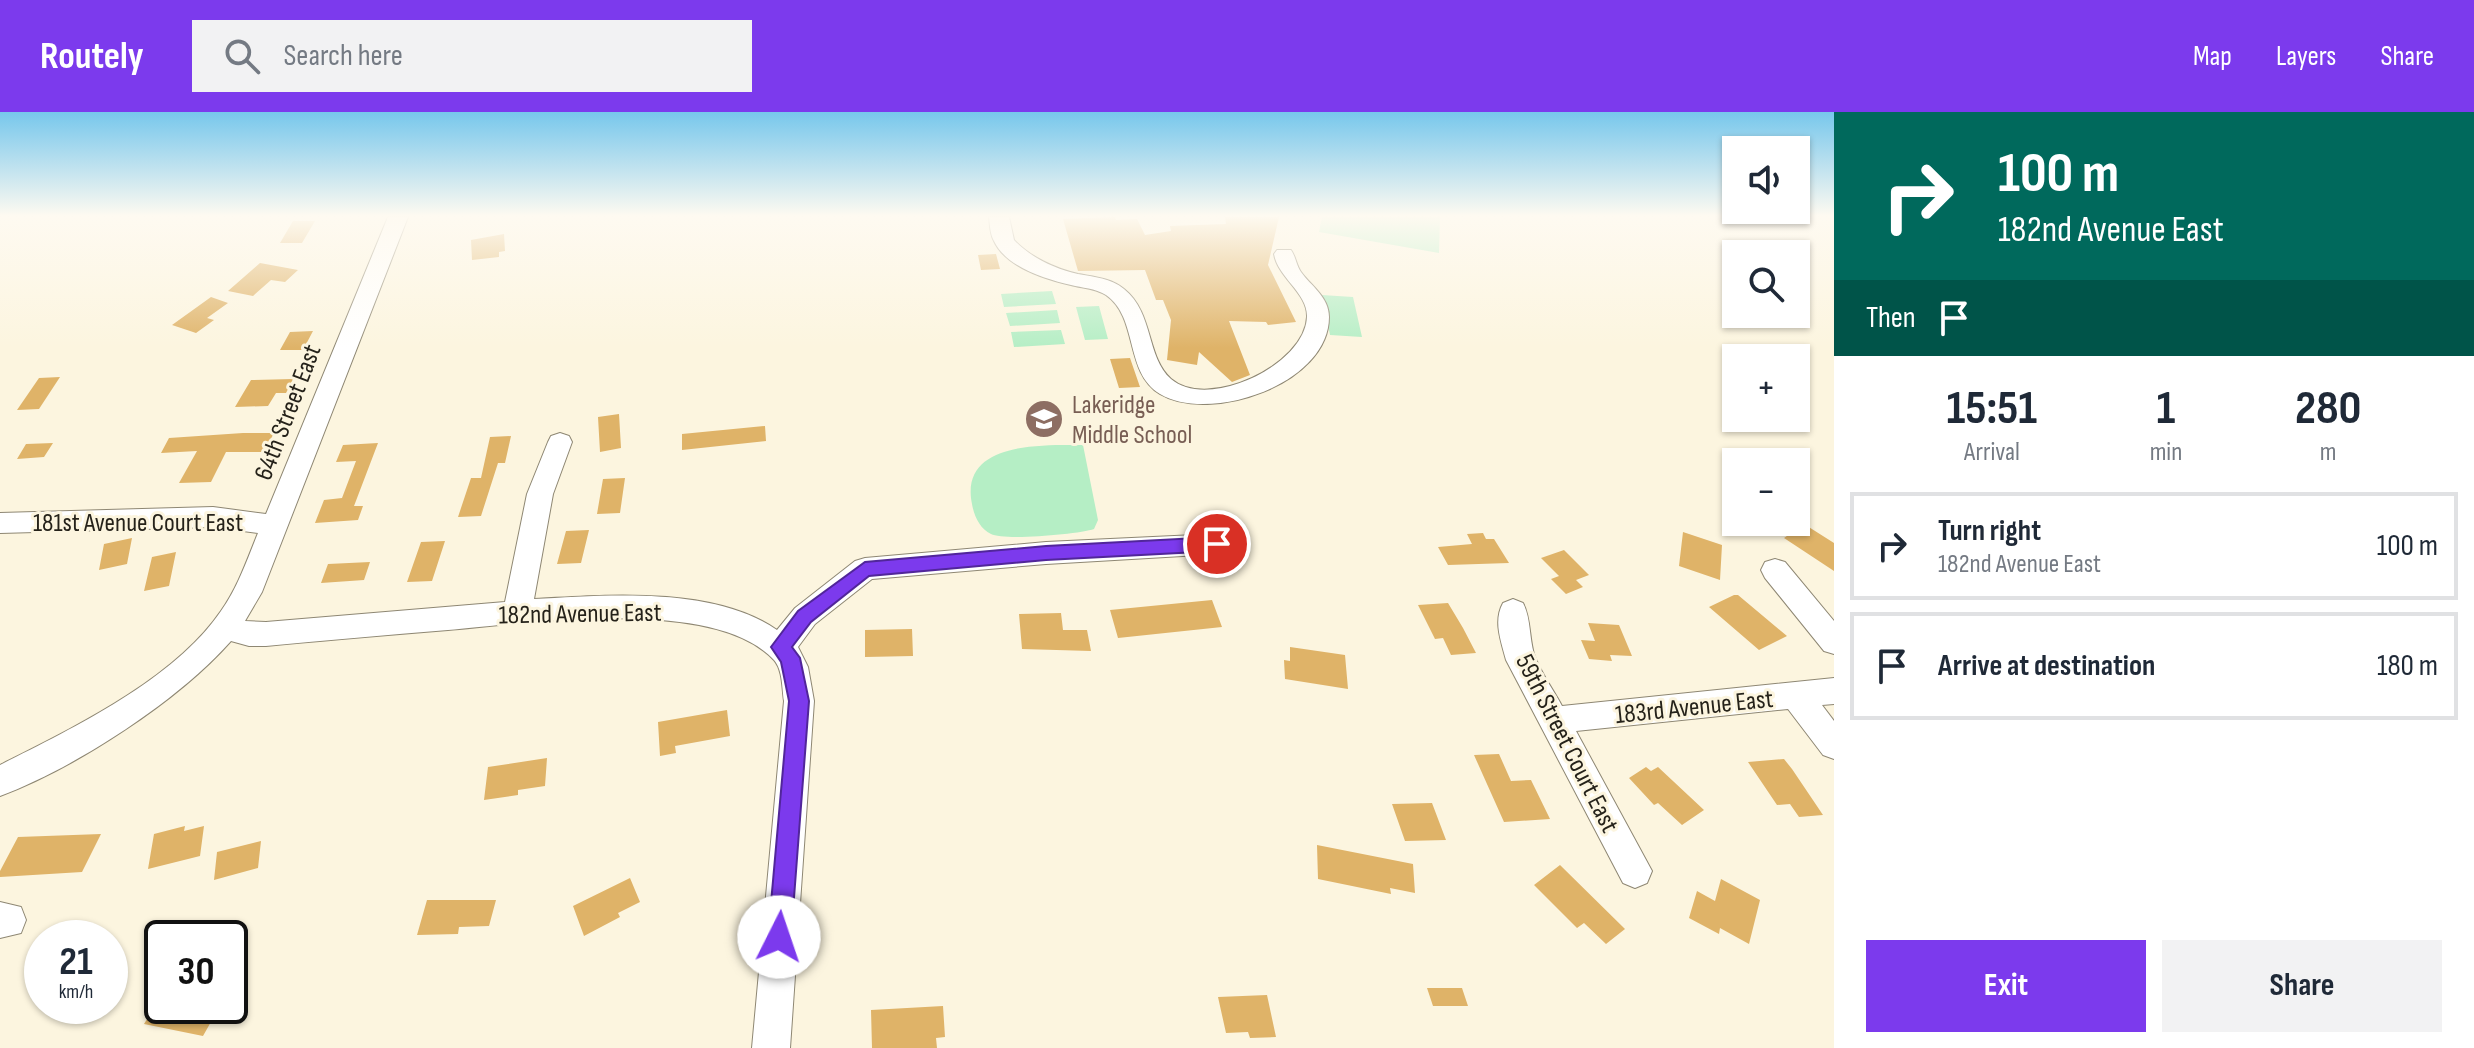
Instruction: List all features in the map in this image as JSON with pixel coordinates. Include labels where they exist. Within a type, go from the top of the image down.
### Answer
[{"type":"street","name":"64th Street East","points":[[228,628],[248,592],[380,261]]},
{"type":"street","points":[[1032,261],[1068,278],[1102,285],[1123,297],[1131,310],[1154,378],[1172,392],[1199,399],[1220,398],[1281,373],[1300,356],[1314,333],[1317,305],[1287,268],[1285,261]]},
{"type":"street","points":[[517,612],[540,494],[560,442]]},
{"type":"street","name":"181st Avenue Court East","points":[[0,523],[213,517],[275,525]]},
{"type":"street","points":[[771,1048],[799,701],[790,658],[781,647],[805,616],[865,569],[1046,553],[1217,544]]},
{"type":"street","points":[[1775,570],[1834,642]]},
{"type":"street","name":"182nd Avenue East","points":[[228,628],[249,634],[266,634],[517,612],[643,607],[689,613],[748,628],[781,647]]},
{"type":"street","name":"59th Street Court East","points":[[1513,611],[1513,631],[1521,660],[1635,871]]},
{"type":"street","points":[[0,781],[121,713],[173,676],[228,628]]},
{"type":"street","name":"183rd Avenue East","points":[[1555,720],[1834,691]]},
{"type":"street","points":[[1796,696],[1834,745]]},
{"type":"green space","points":[[1052,291],[1056,304],[1004,307],[1001,294]]},
{"type":"green space","points":[[1322,295],[1353,297],[1362,337],[1330,335]]},
{"type":"green space","points":[[1099,306],[1108,339],[1085,340],[1076,307]]},
{"type":"green space","points":[[1057,310],[1060,323],[1010,326],[1006,313]]},
{"type":"green space","points":[[1061,330],[1065,344],[1014,347],[1011,332]]},
{"type":"green space","points":[[1047,445],[1083,445],[1098,520],[1094,529],[1059,535],[1011,537],[991,534],[981,525],[972,504],[971,483],[978,468],[1008,451]]},
{"type":"building","points":[[979,261],[998,261],[1000,269],[981,270]]},
{"type":"building","points":[[1075,261],[1269,261],[1268,265],[1296,322],[1268,325],[1266,322],[1229,321],[1250,375],[1232,382],[1199,352],[1197,365],[1167,360],[1171,320],[1163,300],[1156,300],[1145,270],[1078,271]]},
{"type":"building","points":[[260,263],[298,270],[285,282],[271,280],[253,296],[228,291]]},
{"type":"building","points":[[211,297],[228,303],[207,318],[214,320],[196,333],[172,325]]},
{"type":"building","points":[[313,331],[303,350],[280,350],[290,332]]},
{"type":"building","points":[[1130,358],[1140,387],[1119,388],[1110,359]]},
{"type":"building","points":[[60,377],[39,409],[17,410],[39,378]]},
{"type":"building","points":[[293,379],[286,393],[276,393],[268,406],[235,407],[251,380]]},
{"type":"building","points":[[619,414],[621,448],[600,452],[598,417]]},
{"type":"building","points":[[765,426],[766,441],[682,450],[682,434]]},
{"type":"building","points":[[274,433],[264,452],[226,452],[211,482],[179,483],[197,451],[161,453],[169,438]]},
{"type":"building","points":[[511,436],[505,463],[498,463],[481,516],[458,517],[471,478],[481,478],[490,437]]},
{"type":"building","points":[[53,443],[44,457],[17,459],[26,444]]},
{"type":"building","points":[[378,443],[354,506],[363,506],[358,520],[315,523],[324,500],[342,498],[356,461],[336,462],[343,445]]},
{"type":"building","points":[[625,478],[620,513],[597,514],[603,479]]},
{"type":"building","points":[[1810,528],[1834,543],[1834,571],[1784,538],[1810,536]]},
{"type":"building","points":[[589,530],[581,563],[557,564],[566,531]]},
{"type":"building","points":[[1683,532],[1722,545],[1720,580],[1679,566]]},
{"type":"building","points":[[1483,533],[1486,539],[1494,539],[1509,563],[1448,565],[1438,547],[1472,544],[1467,534]]},
{"type":"building","points":[[132,538],[127,564],[99,570],[104,544]]},
{"type":"building","points":[[445,541],[432,581],[407,582],[421,542]]},
{"type":"building","points":[[1564,550],[1589,575],[1576,580],[1583,587],[1566,594],[1551,579],[1559,576],[1541,558]]},
{"type":"building","points":[[176,552],[169,586],[144,591],[152,557]]},
{"type":"building","points":[[370,562],[364,580],[321,583],[328,564]]},
{"type":"building","points":[[1738,595],[1787,636],[1759,650],[1709,607]]},
{"type":"building","points":[[1212,600],[1222,627],[1118,638],[1110,610]]},
{"type":"building","points":[[1448,603],[1476,653],[1451,655],[1443,638],[1435,639],[1418,605]]},
{"type":"building","points":[[1061,613],[1063,630],[1087,630],[1091,651],[1022,649],[1019,614]]},
{"type":"building","points":[[1588,623],[1619,625],[1632,656],[1610,655],[1612,661],[1589,659],[1581,640],[1595,641]]},
{"type":"building","points":[[912,629],[913,656],[865,657],[865,630]]},
{"type":"building","points":[[1290,647],[1345,655],[1348,689],[1285,679],[1284,660],[1290,661]]},
{"type":"building","points":[[727,710],[730,736],[675,746],[676,753],[660,756],[658,722]]},
{"type":"building","points":[[1499,754],[1511,781],[1531,780],[1550,819],[1504,822],[1474,755]]},
{"type":"building","points":[[547,758],[545,786],[518,790],[518,795],[484,800],[488,767]]},
{"type":"building","points":[[1784,759],[1823,815],[1799,817],[1790,804],[1777,805],[1748,762]]},
{"type":"building","points":[[1646,767],[1651,771],[1658,767],[1704,810],[1682,825],[1658,803],[1654,805],[1629,778]]},
{"type":"building","points":[[1432,803],[1446,840],[1405,841],[1392,804]]},
{"type":"building","points":[[185,826],[184,831],[204,826],[200,856],[148,869],[154,834]]},
{"type":"building","points":[[101,834],[82,872],[0,877],[0,871],[18,837]]},
{"type":"building","points":[[261,841],[258,868],[214,880],[217,852]]},
{"type":"building","points":[[1317,845],[1413,864],[1415,893],[1390,888],[1391,894],[1318,879]]},
{"type":"building","points":[[1560,865],[1625,929],[1606,944],[1584,923],[1577,928],[1534,885]]},
{"type":"building","points":[[630,878],[640,902],[618,913],[620,917],[584,936],[573,906]]},
{"type":"building","points":[[1721,879],[1760,900],[1749,944],[1720,928],[1719,934],[1689,918],[1697,891],[1715,901]]},
{"type":"building","points":[[427,900],[496,900],[489,926],[459,927],[458,934],[417,935]]},
{"type":"building","points":[[1427,988],[1462,988],[1468,1006],[1433,1006]]},
{"type":"building","points":[[1267,995],[1276,1037],[1250,1038],[1248,1032],[1226,1033],[1218,997]]},
{"type":"building","points":[[943,1006],[945,1037],[936,1038],[937,1048],[872,1048],[871,1010]]},
{"type":"building","points":[[144,1024],[210,1024],[203,1036]]},
{"type":"place","name":"Lakeridge Middle School","points":[[1044,419]]},
{"type":"route","points":[[779,937],[799,701],[790,658],[781,647],[805,616],[865,569],[1046,553],[1217,544]]}]
